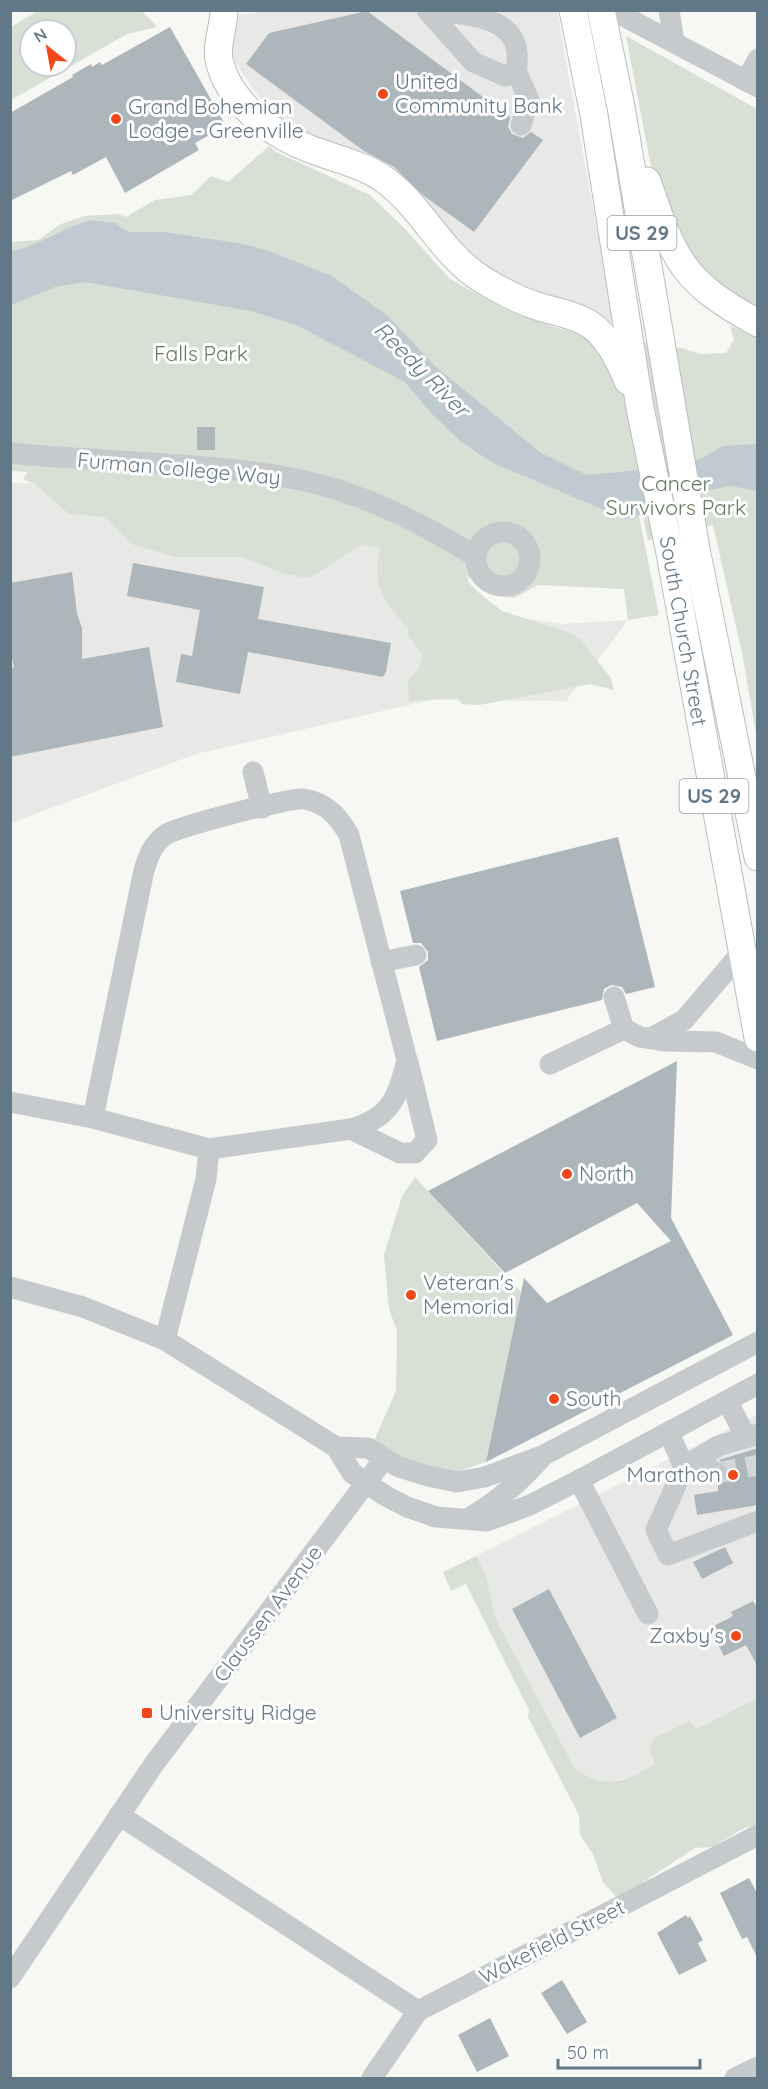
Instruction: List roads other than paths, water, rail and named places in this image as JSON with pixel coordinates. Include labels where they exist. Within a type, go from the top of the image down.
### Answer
[{"type":"main road","points":[[224,10],[219,58],[235,94],[250,111],[288,140],[366,169],[385,180],[422,214],[441,241],[466,268],[480,279],[520,300],[565,313],[590,324],[618,357],[640,408]]},
{"type":"main road","name":"South Church Street","points":[[573,10],[594,115],[646,439],[683,551],[758,857]]},
{"type":"main road","name":"South Church Street","points":[[601,10],[621,107],[675,434],[683,551],[742,952],[758,1038]]},
{"type":"main road","points":[[621,107],[669,246],[698,285],[726,306],[758,323]]},
{"type":"street","points":[[427,10],[473,62],[505,76],[516,71]]},
{"type":"street","points":[[436,10],[492,20],[513,36],[519,54],[516,71],[529,100],[521,124]]},
{"type":"street","points":[[612,10],[752,84],[758,59]]},
{"type":"street","points":[[669,10],[674,42]]},
{"type":"street","name":"Furman College Way","points":[[10,453],[93,462],[237,470],[299,480],[358,497],[423,524],[476,556]]},
{"type":"street","points":[[253,772],[262,808]]},
{"type":"street","points":[[93,1118],[144,870],[152,847],[166,834],[185,825],[302,799],[321,805],[337,814],[350,835],[427,1140],[415,1153],[400,1153],[351,1129]]},
{"type":"street","points":[[651,1038],[684,1020],[742,952]]},
{"type":"street","points":[[381,962],[416,955]]},
{"type":"street","points":[[614,997],[624,1029],[640,1037],[693,1043],[716,1042],[758,1059]]},
{"type":"street","points":[[550,1064],[624,1029]]},
{"type":"street","points":[[10,1102],[93,1118],[208,1149],[351,1129],[371,1123],[386,1111],[400,1090],[407,1060]]},
{"type":"street","points":[[165,1340],[206,1179],[208,1149]]},
{"type":"street","points":[[10,1287],[83,1306],[165,1340],[336,1447],[352,1473],[407,1507],[436,1517],[487,1521],[530,1504],[728,1402],[758,1384]]},
{"type":"street","points":[[336,1447],[368,1448],[399,1467],[457,1482],[485,1477],[544,1455],[758,1342]]},
{"type":"street","points":[[728,1402],[752,1436],[718,1446],[690,1463],[656,1530],[668,1555],[758,1521]]},
{"type":"street","points":[[669,1433],[690,1463],[716,1473]]},
{"type":"street","points":[[464,1520],[498,1500],[524,1478],[544,1455]]},
{"type":"street","name":"Claussen Avenue","points":[[10,1978],[154,1764],[384,1459]]},
{"type":"street","points":[[579,1480],[648,1614]]},
{"type":"street","points":[[119,1815],[418,2011]]},
{"type":"street","name":"Wakefield Street","points":[[372,2079],[418,2011],[753,1844]]},
{"type":"street","points":[[735,2079],[758,2067]]},
{"type":"water","name":"Reedy River","points":[[92,220],[115,223],[129,232],[163,232],[238,243],[266,250],[332,276],[388,316],[435,366],[541,453],[587,475],[671,467],[700,459],[723,446],[757,444],[757,491],[731,486],[704,491],[683,502],[626,519],[493,463],[460,441],[430,412],[405,382],[296,325],[251,311],[85,282],[55,287],[11,305],[11,251],[22,249]]},
{"type":"tunnel","points":[[716,1473],[758,1465]]},
{"type":"place","name":"United Community Bank","points":[[383,94]]},
{"type":"place","name":"Grand Bohemian Lodge - Greenville","points":[[116,119]]},
{"type":"place","name":"North","points":[[567,1174]]},
{"type":"place","name":"Veteran's Memorial","points":[[411,1295]]},
{"type":"place","name":"South","points":[[554,1399]]},
{"type":"place","name":"Marathon","points":[[733,1475]]},
{"type":"place","name":"Zaxby's","points":[[736,1636]]},
{"type":"place","name":"University Ridge","points":[[147,1713]]},
{"type":"park label","name":"Falls Park","points":[[201,354]]},
{"type":"park label","name":"Cancer Survivors Park","points":[[676,496]]}]
